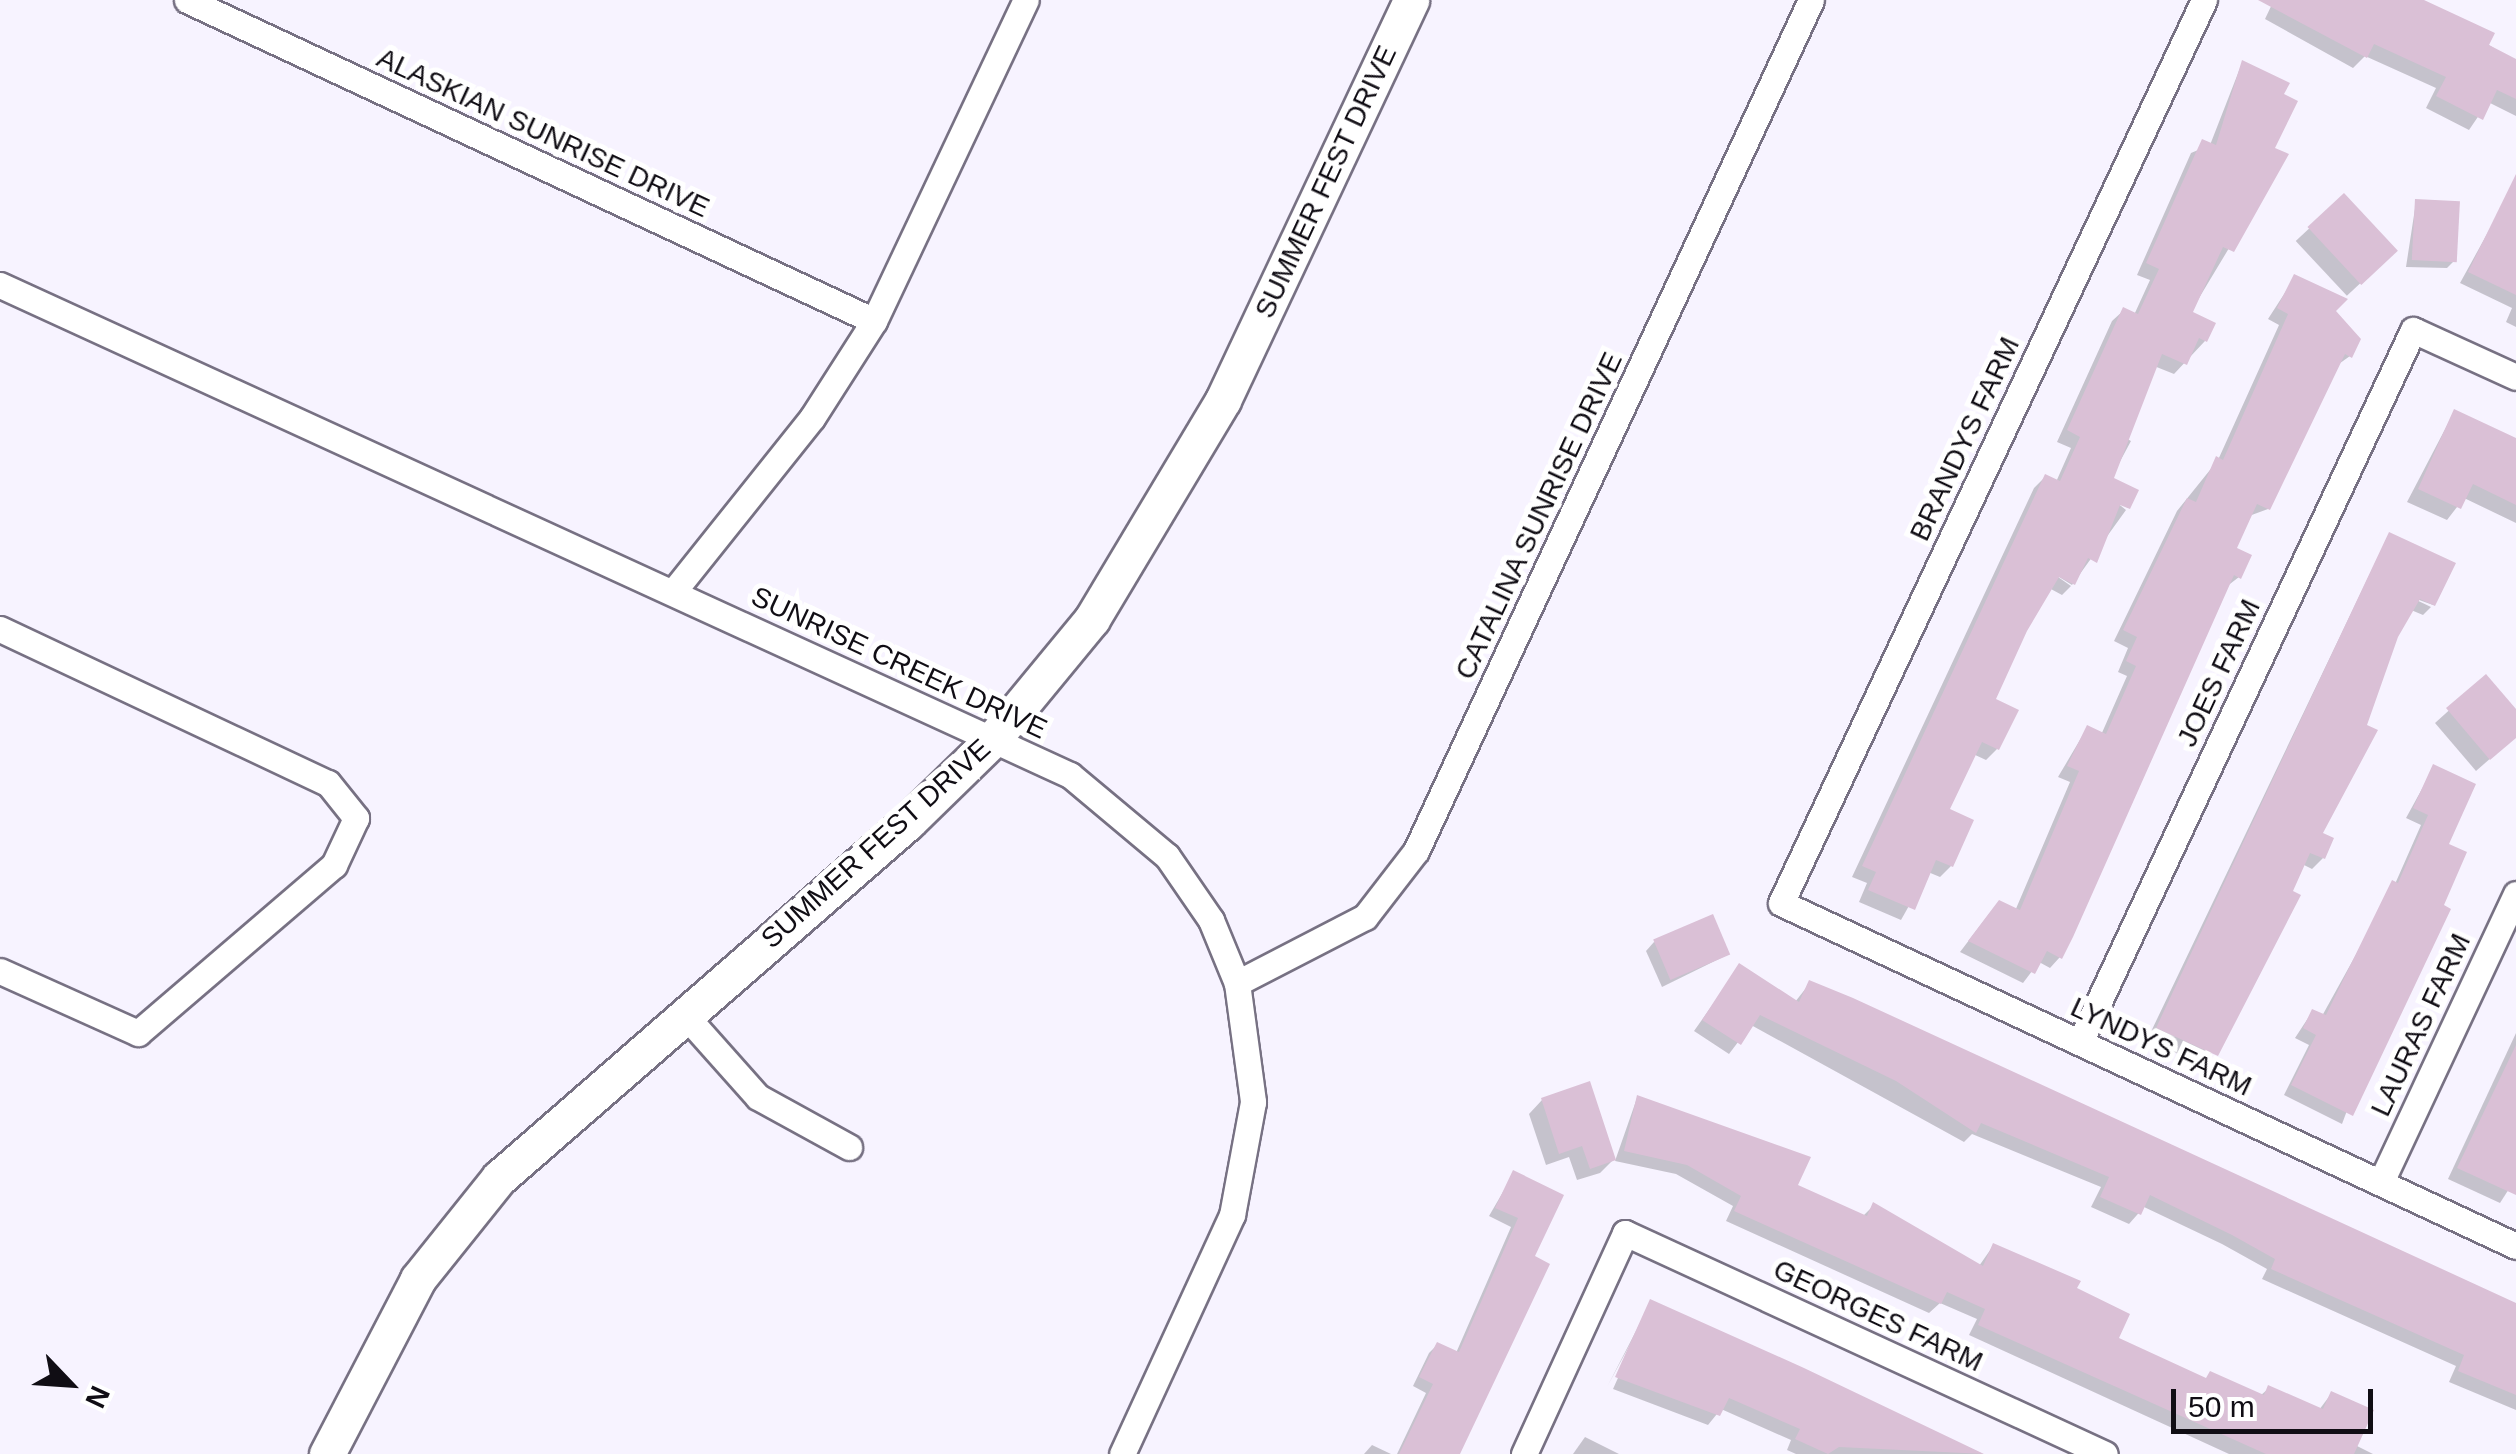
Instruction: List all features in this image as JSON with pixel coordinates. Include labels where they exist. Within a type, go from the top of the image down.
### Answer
[{"type":"street","name":"ALASKIAN SUNRISE DRIVE","points":[[187,0],[874,321]]},
{"type":"street","points":[[673,592],[812,418],[874,321],[1026,0]]},
{"type":"street","name":"SUMMER FEST DRIVE","points":[[327,1454],[383,1340],[449,1236],[540,1138],[994,738],[1092,619],[1168,506],[1411,0]]},
{"type":"street","name":"CATALINA SUNRISE DRIVE","points":[[1238,983],[1365,917],[1416,851],[1812,0]]},
{"type":"street","name":"BRANDYS FARM","points":[[1781,903],[2204,0]]},
{"type":"street","name":"SUNRISE CREEK DRIVE","points":[[0,286],[994,738],[1070,775],[1132,820],[1191,886],[1238,983],[1252,1063],[1243,1178],[1122,1454]]},
{"type":"street","name":"JOES FARM","points":[[2080,1042],[2413,330],[2516,377]]},
{"type":"street","points":[[0,629],[328,783],[356,818],[334,865],[138,1032],[0,971]]},
{"type":"street","name":"LAURAS FARM","points":[[2380,1182],[2516,894]]},
{"type":"street","name":"LYNDYS FARM","points":[[1781,903],[2516,1246]]},
{"type":"street","points":[[684,1014],[758,1097],[849,1147]]},
{"type":"street","name":"GEORGES FARM","points":[[1524,1454],[1625,1233],[2105,1454]]},
{"type":"building","points":[[2258,0],[2424,0],[2495,33],[2489,45],[2516,59],[2516,99],[2497,90],[2483,120],[2436,96],[2446,77],[2374,44],[2367,58]]},
{"type":"building","points":[[2242,60],[2290,83],[2284,94],[2298,101],[2275,148],[2289,154],[2234,252],[2223,247],[2193,312],[2216,323],[2207,342],[2199,338],[2187,365],[2162,354],[2114,478],[2139,490],[2130,509],[2120,505],[2097,563],[2088,558],[2075,585],[2059,577],[2027,631],[1996,699],[2019,710],[1999,750],[1982,742],[1950,809],[1974,820],[1953,867],[1936,860],[1915,910],[1868,890],[1876,872],[1862,866],[2045,474],[2060,481],[2080,437],[2067,430],[2123,307],[2138,314],[2159,269],[2146,263],[2202,139],[2216,145]]},
{"type":"building","points":[[2516,174],[2516,295],[2468,272]]},
{"type":"building","points":[[2344,193],[2398,251],[2361,285],[2307,227]]},
{"type":"building","points":[[2415,199],[2460,201],[2457,262],[2412,260]]},
{"type":"building","points":[[2294,274],[2348,299],[2336,311],[2361,339],[2352,358],[2345,354],[2270,510],[2257,504],[2237,548],[2252,555],[2241,579],[2234,575],[2062,959],[2047,951],[2035,974],[1968,941],[1999,900],[2020,910],[2079,771],[2067,766],[2087,725],[2106,734],[2136,666],[2126,661],[2137,637],[2123,630],[2187,498],[2196,502],[2216,456],[2223,460],[2288,314],[2277,308]]},
{"type":"building","points":[[2454,409],[2516,438],[2516,505],[2473,484],[2461,509],[2418,489]]},
{"type":"building","points":[[2389,532],[2456,563],[2435,606],[2420,599],[2398,637],[2367,725],[2378,730],[2323,833],[2334,838],[2325,859],[2310,853],[2293,891],[2301,895],[2218,1056],[2156,1028]]},
{"type":"building","points":[[2486,674],[2516,709],[2516,738],[2490,760],[2446,708]]},
{"type":"building","points":[[2433,764],[2476,784],[2449,844],[2467,852],[2444,905],[2451,909],[2353,1116],[2291,1085],[2316,1035],[2303,1028],[2312,1009],[2326,1015],[2392,880],[2398,883],[2428,815],[2413,808]]},
{"type":"building","points":[[1713,914],[1730,955],[1670,980],[1653,939]]},
{"type":"building","points":[[1739,963],[1799,1002],[1809,980],[1853,998],[2516,1303],[2516,1395],[2458,1371],[2464,1355],[2271,1269],[2275,1259],[2232,1235],[2150,1195],[2141,1215],[2100,1197],[2109,1177],[1981,1123],[1976,1133],[1896,1081],[1760,1015],[1741,1045],[1702,1020]]},
{"type":"building","points":[[2516,1045],[2516,1195],[2457,1168]]},
{"type":"building","points":[[1590,1081],[1616,1160],[1590,1169],[1582,1146],[1559,1154],[1541,1098]]},
{"type":"building","points":[[1637,1095],[1811,1157],[1798,1185],[1867,1216],[1873,1202],[1983,1266],[1993,1243],[2081,1281],[2077,1288],[2130,1314],[2119,1338],[2206,1378],[2210,1371],[2264,1395],[2268,1385],[2323,1409],[2331,1391],[2374,1410],[2354,1454],[2266,1454],[1978,1325],[1985,1309],[1947,1292],[1941,1304],[1734,1211],[1741,1196],[1687,1165],[1624,1151]]},
{"type":"building","points":[[1513,1170],[1564,1195],[1535,1256],[1550,1264],[1460,1454],[1399,1454],[1433,1384],[1419,1377],[1437,1342],[1459,1352],[1518,1218],[1495,1208]]},
{"type":"building","points":[[1650,1299],[1984,1454],[1839,1447],[1828,1454],[1795,1439],[1800,1429],[1729,1398],[1720,1416],[1615,1377]]}]
